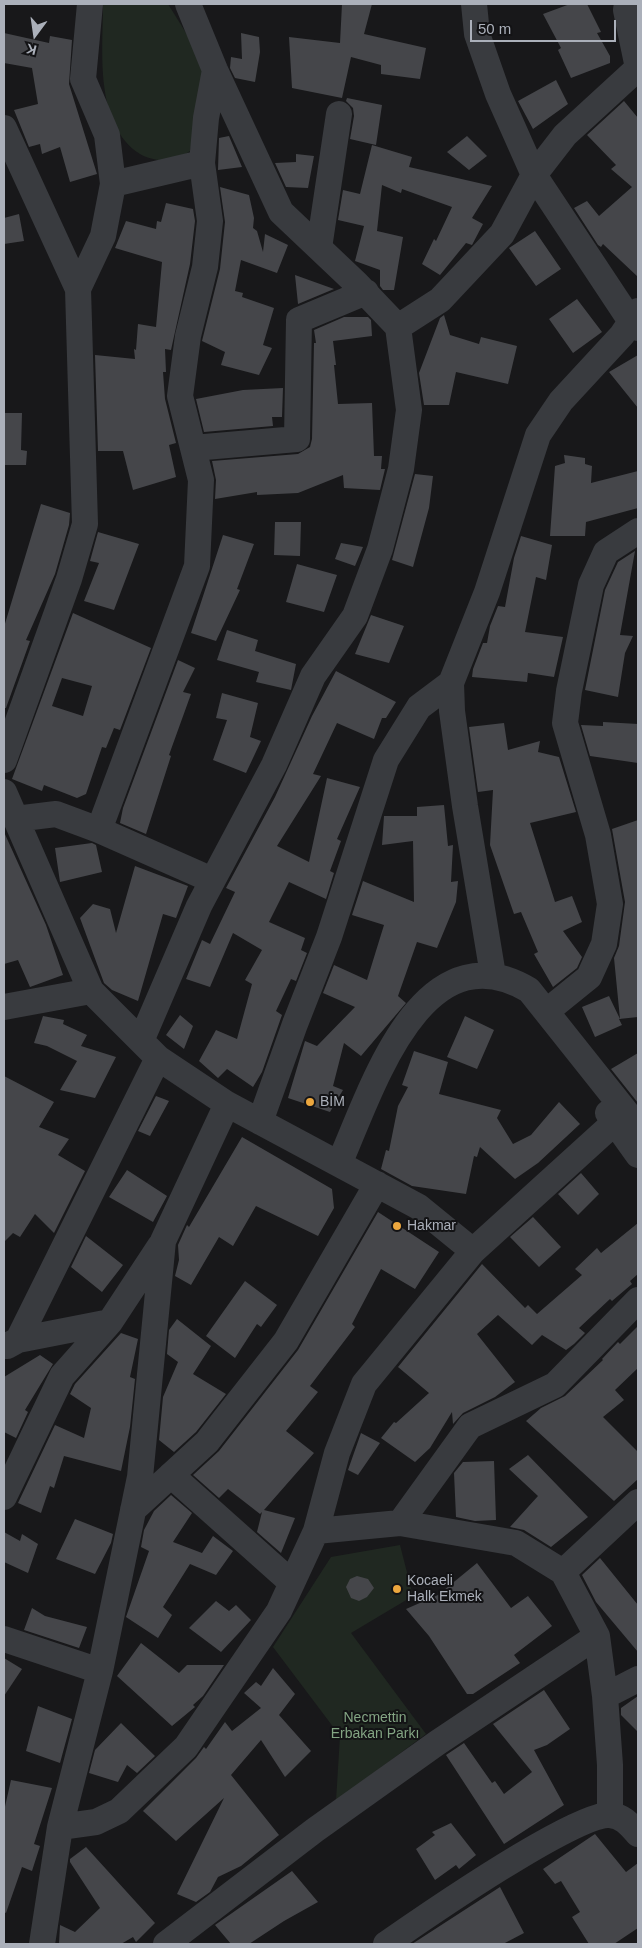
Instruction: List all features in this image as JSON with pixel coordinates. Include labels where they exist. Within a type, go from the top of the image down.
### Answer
[{"type":"street","points":[[78,289],[103,236],[113,184],[107,135],[83,79],[90,4]]},
{"type":"street","points":[[11,1344],[149,1049],[199,906],[274,765],[313,676],[355,616],[380,549],[401,469],[409,410],[398,327],[366,292],[281,212],[215,70],[188,4]]},
{"type":"street","points":[[474,4],[480,43],[498,94],[534,175],[635,320],[562,401],[538,435],[487,592],[451,683],[452,711],[465,806],[493,975]]},
{"type":"street","points":[[398,327],[440,300],[502,234],[534,175],[565,135],[638,68],[626,10],[628,4]]},
{"type":"street","points":[[99,830],[197,566],[201,523],[201,480],[180,396],[188,336],[205,267],[210,220],[202,163],[206,118],[215,70]]},
{"type":"street","points":[[319,248],[338,114]]},
{"type":"street","points":[[4,128],[78,289],[86,524],[69,580],[4,760]]},
{"type":"street","points":[[113,184],[202,163]]},
{"type":"street","points":[[194,448],[298,439],[299,320],[366,292]]},
{"type":"street","points":[[547,1011],[589,977],[604,944],[610,904],[598,835],[565,723],[569,691],[591,585],[606,552],[638,531]]},
{"type":"street","points":[[260,1122],[329,936],[386,760],[419,707],[451,683]]},
{"type":"street","points":[[4,792],[91,991],[149,1049],[227,1104],[418,1207],[473,1250]]},
{"type":"street","points":[[15,819],[56,814],[99,830],[212,880]]},
{"type":"street","points":[[339,1164],[391,1046],[410,1016],[440,990],[472,975],[493,975],[512,980],[530,990],[564,1031],[585,1077],[626,1125],[638,1155]]},
{"type":"street","points":[[4,1007],[91,991]]},
{"type":"street","points":[[4,1496],[62,1376],[110,1322],[163,1241],[227,1104]]},
{"type":"street","points":[[60,1827],[96,1822],[119,1812],[186,1747],[279,1612],[316,1532],[336,1454],[364,1384],[473,1250],[626,1125]]},
{"type":"street","points":[[133,1510],[207,1442],[286,1341],[377,1184]]},
{"type":"street","points":[[42,1944],[60,1827],[100,1671],[140,1477],[163,1241]]},
{"type":"street","points":[[400,1523],[470,1426],[555,1385],[638,1300]]},
{"type":"street","points":[[11,1344],[110,1322]]},
{"type":"street","points":[[171,1475],[292,1584]]},
{"type":"street","points":[[563,1572],[638,1502]]},
{"type":"street","points":[[316,1532],[400,1523],[516,1543],[563,1572],[597,1636],[605,1696],[610,1815]]},
{"type":"street","points":[[166,1944],[315,1830],[437,1743],[597,1636]]},
{"type":"street","points":[[4,1638],[100,1671]]},
{"type":"street","points":[[605,1696],[638,1679]]},
{"type":"street","points":[[386,1944],[521,1856],[584,1821],[610,1815],[625,1820],[638,1834]]},
{"type":"green space","points":[[103,4],[168,4],[196,49],[205,78],[190,151],[174,163],[152,159],[140,154],[125,141],[115,125],[108,106],[104,85]]},
{"type":"green space","name":"Necmettin Erbakan Parkı","points":[[400,1545],[413,1596],[351,1633],[426,1734],[336,1801],[340,1736],[273,1647],[331,1557]]},
{"type":"building","points":[[342,4],[372,4],[364,34],[426,48],[420,79],[381,74],[381,65],[351,57],[342,98],[292,88],[289,37],[340,43]]},
{"type":"building","points":[[570,4],[587,4],[601,32],[597,33],[610,56],[610,63],[571,78],[558,50],[561,48],[543,14]]},
{"type":"building","points":[[4,33],[49,43],[50,36],[72,40],[69,84],[97,174],[70,182],[60,147],[42,154],[40,144],[29,147],[14,110],[38,104],[32,68],[4,63]]},
{"type":"building","points":[[241,33],[259,37],[260,52],[255,82],[235,78],[230,68],[231,57],[242,59]]},
{"type":"building","points":[[556,80],[568,104],[533,129],[518,101]]},
{"type":"building","points":[[347,98],[382,105],[376,145],[350,139],[354,116],[353,108],[346,101]]},
{"type":"building","points":[[624,101],[638,118],[638,277],[603,244],[601,247],[598,245],[574,208],[587,201],[599,216],[632,187],[611,169],[616,165],[587,135]]},
{"type":"building","points":[[229,136],[242,167],[218,170],[219,138]]},
{"type":"building","points":[[467,136],[487,156],[469,170],[447,152]]},
{"type":"building","points":[[372,145],[412,157],[409,167],[492,186],[472,218],[483,224],[472,245],[466,243],[440,275],[422,264],[434,239],[436,241],[452,207],[402,189],[401,193],[382,185],[377,231],[403,237],[394,290],[383,290],[380,286],[380,270],[355,261],[364,226],[338,220],[343,190],[360,194]]},
{"type":"building","points":[[296,154],[314,156],[308,188],[286,187],[275,163],[296,162]]},
{"type":"building","points":[[220,187],[249,195],[254,218],[253,228],[257,231],[263,252],[265,234],[288,245],[277,273],[241,260],[235,291],[243,293],[242,297],[274,308],[263,345],[272,348],[259,375],[221,365],[225,352],[202,341],[220,269],[225,222]]},
{"type":"building","points":[[166,203],[193,209],[195,221],[190,264],[171,350],[165,349],[166,372],[163,372],[165,399],[176,443],[169,445],[176,477],[133,490],[123,451],[98,451],[95,355],[135,359],[134,349],[136,350],[138,324],[156,327],[162,262],[115,248],[126,221],[156,229],[157,221],[161,222]]},
{"type":"building","points":[[19,214],[24,241],[4,244],[4,218]]},
{"type":"building","points":[[535,231],[561,269],[536,286],[509,248]]},
{"type":"building","points":[[295,275],[334,289],[298,304]]},
{"type":"building","points":[[577,299],[602,332],[573,353],[549,319]]},
{"type":"building","points":[[444,315],[450,335],[479,344],[481,337],[517,346],[508,384],[456,372],[449,405],[424,405],[419,373],[440,318]]},
{"type":"building","points":[[344,317],[368,317],[371,320],[372,336],[333,341],[336,365],[334,365],[338,404],[372,403],[374,456],[382,456],[381,469],[385,469],[380,490],[344,488],[343,475],[298,493],[257,495],[257,492],[215,499],[216,480],[212,461],[298,454],[310,447],[312,439],[314,343],[316,343],[314,330]]},
{"type":"building","points":[[638,355],[638,408],[609,372]]},
{"type":"building","points":[[283,388],[282,417],[272,417],[273,426],[204,432],[196,399],[243,390]]},
{"type":"building","points":[[4,413],[22,413],[21,450],[27,451],[26,465],[4,465]]},
{"type":"building","points":[[564,455],[585,458],[585,464],[592,466],[591,483],[638,471],[638,508],[586,522],[585,536],[550,536],[555,466],[565,463]]},
{"type":"building","points":[[415,474],[433,476],[429,508],[413,567],[392,560]]},
{"type":"building","points":[[41,504],[70,513],[69,525],[55,574],[26,640],[30,641],[6,708],[4,708],[4,627]]},
{"type":"building","points":[[275,522],[301,522],[300,556],[274,555]]},
{"type":"building","points":[[98,532],[139,544],[114,610],[84,601],[99,563],[90,561]]},
{"type":"building","points":[[223,535],[254,544],[237,589],[240,590],[216,641],[191,633]]},
{"type":"building","points":[[521,536],[552,545],[546,580],[536,577],[525,632],[563,637],[554,677],[528,673],[527,682],[472,677],[473,669],[483,643],[487,643],[490,626],[498,606],[505,607],[514,558]]},
{"type":"building","points":[[341,543],[363,547],[355,566],[335,559]]},
{"type":"building","points":[[635,551],[620,635],[633,636],[625,653],[618,697],[585,690],[605,590],[618,562]]},
{"type":"building","points":[[297,564],[337,575],[324,612],[286,602]]},
{"type":"building","points":[[73,613],[151,648],[120,730],[114,728],[106,748],[102,747],[86,794],[77,798],[44,785],[42,791],[12,779]],"holes":[[[62,678],[92,686],[83,716],[52,706]]]},
{"type":"building","points":[[371,615],[404,626],[389,663],[355,654]]},
{"type":"building","points":[[227,630],[258,640],[255,651],[296,664],[291,690],[256,682],[259,672],[217,660]]},
{"type":"building","points":[[178,660],[195,668],[183,692],[191,694],[169,755],[171,756],[146,834],[120,823],[123,808]]},
{"type":"building","points":[[336,671],[396,702],[386,718],[382,718],[374,739],[337,723],[313,774],[321,776],[277,846],[309,862],[327,778],[360,787],[337,839],[341,841],[330,871],[334,873],[326,899],[289,882],[269,922],[305,938],[301,950],[307,953],[296,981],[291,979],[276,1011],[282,1015],[262,1072],[253,1087],[227,1069],[218,1078],[199,1061],[216,1030],[237,1039],[252,984],[245,980],[262,950],[233,933],[210,987],[186,979],[202,940],[210,944],[235,892],[226,888],[275,797],[312,716]]},
{"type":"building","points":[[222,693],[258,703],[250,737],[261,741],[246,773],[213,760],[227,720],[216,718]]},
{"type":"building","points":[[603,722],[638,724],[638,763],[590,756],[581,725],[603,726]]},
{"type":"building","points":[[504,723],[508,750],[540,741],[538,752],[559,757],[576,812],[530,823],[555,902],[572,896],[582,922],[563,931],[582,957],[577,968],[553,987],[534,954],[538,952],[521,912],[514,914],[490,845],[493,790],[478,792],[469,727]]},
{"type":"building","points":[[444,805],[448,846],[453,845],[451,882],[458,881],[456,902],[437,948],[417,942],[398,996],[406,1003],[361,1056],[344,1043],[333,1086],[343,1090],[330,1112],[288,1098],[305,1041],[317,1046],[355,1007],[323,993],[334,965],[367,980],[384,925],[352,915],[363,881],[414,902],[413,841],[382,845],[384,816],[417,816],[417,807]]},
{"type":"building","points":[[638,820],[638,1017],[620,1019],[614,958],[619,946],[625,902],[612,829]]},
{"type":"building","points":[[4,832],[46,925],[63,975],[30,987],[18,960],[4,964]]},
{"type":"building","points":[[92,843],[96,845],[102,872],[60,882],[55,848]]},
{"type":"building","points":[[135,866],[188,886],[176,918],[163,914],[138,1001],[112,990],[104,983],[80,918],[93,904],[110,909],[116,933]]},
{"type":"building","points":[[609,996],[622,1025],[595,1037],[582,1007]]},
{"type":"building","points":[[180,1015],[193,1026],[184,1049],[166,1035]]},
{"type":"building","points":[[43,1016],[64,1020],[63,1024],[87,1035],[81,1046],[116,1057],[95,1098],[60,1090],[77,1061],[47,1046],[34,1043]]},
{"type":"building","points":[[465,1016],[494,1030],[477,1069],[447,1057]]},
{"type":"building","points":[[414,1051],[448,1062],[439,1094],[501,1110],[497,1118],[513,1144],[531,1135],[559,1102],[580,1124],[538,1163],[515,1179],[480,1147],[477,1157],[474,1156],[466,1194],[412,1186],[381,1169],[386,1150],[389,1151],[398,1106],[408,1087],[402,1085]]},
{"type":"building","points":[[638,1053],[638,1103],[611,1069]]},
{"type":"building","points":[[4,1076],[54,1102],[39,1127],[69,1139],[58,1155],[85,1171],[54,1233],[35,1214],[20,1237],[13,1233],[4,1242]]},
{"type":"building","points":[[156,1096],[169,1101],[150,1136],[138,1131]]},
{"type":"building","points":[[242,1137],[332,1189],[334,1208],[318,1236],[256,1206],[233,1246],[219,1237],[191,1285],[175,1276],[179,1260],[178,1245],[187,1225],[189,1227]]},
{"type":"building","points":[[127,1170],[167,1196],[153,1222],[109,1197]]},
{"type":"building","points":[[581,1173],[599,1194],[578,1215],[558,1194]]},
{"type":"building","points":[[378,1212],[439,1252],[415,1289],[381,1269],[352,1324],[355,1327],[310,1386],[318,1392],[286,1431],[314,1453],[264,1510],[295,1518],[281,1553],[257,1532],[262,1512],[260,1514],[228,1489],[219,1498],[193,1475],[219,1451],[298,1350]]},
{"type":"building","points":[[533,1217],[561,1247],[539,1267],[510,1237]]},
{"type":"building","points":[[638,1223],[638,1274],[630,1281],[632,1284],[612,1301],[610,1299],[579,1328],[585,1333],[574,1344],[566,1350],[542,1335],[532,1345],[498,1315],[477,1334],[515,1382],[495,1397],[463,1413],[453,1424],[452,1412],[430,1448],[415,1462],[381,1438],[394,1422],[396,1423],[429,1393],[398,1367],[482,1264],[525,1308],[528,1305],[537,1314],[582,1275],[575,1269],[597,1248],[601,1253]]},
{"type":"building","points":[[86,1236],[123,1265],[102,1292],[71,1267]]},
{"type":"building","points":[[245,1281],[277,1305],[261,1327],[257,1324],[235,1358],[206,1336]]},
{"type":"building","points":[[177,1319],[211,1346],[193,1374],[226,1394],[196,1432],[174,1452],[159,1440],[163,1397],[178,1362],[167,1354],[169,1330]]},
{"type":"building","points":[[638,1326],[638,1368],[615,1390],[624,1400],[603,1417],[638,1452],[638,1479],[614,1501],[526,1421],[541,1408],[565,1396],[603,1360],[618,1342],[620,1344]]},
{"type":"building","points":[[121,1333],[138,1339],[130,1377],[135,1379],[130,1427],[121,1471],[64,1456],[54,1488],[50,1486],[41,1513],[18,1503],[55,1425],[84,1438],[91,1408],[70,1394],[75,1384]]},
{"type":"building","points":[[40,1355],[53,1364],[25,1410],[28,1412],[16,1438],[4,1432],[4,1377]]},
{"type":"building","points":[[361,1433],[380,1443],[358,1475],[348,1470]]},
{"type":"building","points":[[528,1455],[588,1517],[551,1547],[524,1530],[510,1527],[538,1496],[509,1469]]},
{"type":"building","points":[[494,1461],[496,1520],[475,1521],[456,1517],[454,1473],[463,1462]]},
{"type":"building","points":[[171,1495],[192,1513],[173,1542],[202,1553],[213,1536],[233,1551],[216,1575],[190,1564],[163,1607],[172,1615],[158,1638],[126,1617],[149,1551],[141,1547],[144,1530],[154,1511]]},
{"type":"building","points":[[75,1519],[113,1534],[111,1543],[95,1574],[56,1559]]},
{"type":"building","points":[[4,1532],[20,1541],[22,1534],[38,1544],[28,1573],[4,1562]]},
{"type":"building","points":[[600,1558],[638,1605],[638,1652],[596,1602],[582,1575]]},
{"type":"building","points":[[477,1563],[511,1608],[528,1596],[552,1626],[514,1655],[520,1663],[473,1694],[467,1694],[429,1636],[406,1609],[438,1595]]},
{"type":"building","points":[[357,1576],[368,1579],[374,1588],[367,1597],[359,1601],[351,1598],[346,1587],[350,1579]]},
{"type":"building","points":[[216,1601],[229,1611],[236,1605],[251,1620],[221,1652],[189,1628]]},
{"type":"building","points":[[32,1608],[45,1616],[87,1627],[79,1648],[24,1630]]},
{"type":"building","points":[[141,1643],[179,1673],[187,1665],[224,1665],[203,1696],[193,1705],[195,1707],[172,1726],[117,1676]]},
{"type":"building","points":[[4,1658],[22,1669],[4,1696]]},
{"type":"building","points":[[273,1668],[295,1694],[279,1715],[311,1751],[285,1777],[261,1740],[231,1775],[279,1835],[241,1866],[218,1877],[210,1892],[196,1902],[177,1894],[224,1798],[176,1841],[143,1811],[196,1758],[204,1747],[206,1749],[225,1722],[232,1731],[261,1708],[244,1693],[256,1682],[261,1686]]},
{"type":"building","points":[[544,1690],[570,1729],[547,1745],[534,1750],[564,1805],[504,1844],[446,1755],[464,1743],[492,1783],[495,1781],[504,1794],[532,1772],[493,1724]]},
{"type":"building","points":[[638,1696],[638,1732],[621,1715],[621,1708]]},
{"type":"building","points":[[38,1706],[72,1719],[60,1763],[26,1751]]},
{"type":"building","points":[[121,1723],[155,1756],[137,1773],[127,1765],[118,1782],[89,1773],[95,1750]]},
{"type":"building","points":[[11,1780],[52,1788],[34,1844],[40,1846],[32,1871],[22,1867],[6,1913],[4,1912],[4,1811]]},
{"type":"building","points":[[451,1823],[476,1855],[459,1869],[456,1865],[435,1880],[416,1849],[435,1835],[432,1832]]},
{"type":"building","points":[[595,1834],[626,1872],[638,1863],[638,1928],[614,1944],[589,1944],[572,1917],[580,1912],[561,1881],[555,1884],[543,1869]]},
{"type":"building","points":[[86,1847],[155,1923],[136,1942],[133,1937],[121,1944],[59,1944],[60,1925],[75,1932],[100,1908],[70,1862],[70,1859]]},
{"type":"building","points":[[292,1871],[318,1902],[249,1944],[231,1944],[215,1925]]},
{"type":"building","points":[[500,1887],[524,1933],[503,1944],[412,1944]]},
{"type":"place","name":"BİM","points":[[310,1102]]},
{"type":"place","name":"Hakmar","points":[[397,1226]]},
{"type":"place","name":"Kocaeli Halk Ekmek","points":[[397,1589]]}]
